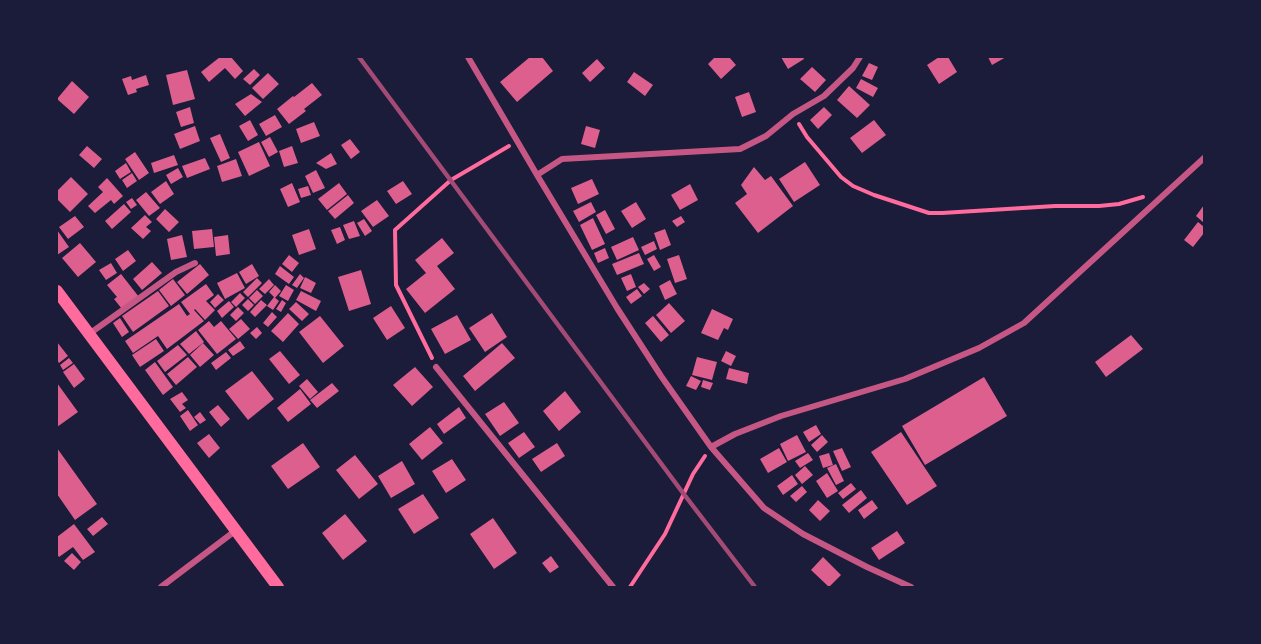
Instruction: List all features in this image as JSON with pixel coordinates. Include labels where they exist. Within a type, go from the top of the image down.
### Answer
[{"type":"main road","points":[[57,291],[278,587]]},
{"type":"street","points":[[468,57],[630,327],[711,447],[764,508],[803,534],[911,587]]},
{"type":"street","points":[[537,175],[562,159],[740,149],[766,135],[793,114],[824,96],[853,68],[860,57]]},
{"type":"street","points":[[711,447],[735,434],[782,416],[905,379],[979,348],[1024,323],[1204,158]]},
{"type":"street","points":[[89,334],[176,272],[195,263]]},
{"type":"street","points":[[436,367],[613,587]]},
{"type":"street","points":[[161,587],[235,531]]},
{"type":"path","points":[[793,114],[807,137],[841,177],[853,186],[928,213],[1119,204],[1172,188]]},
{"type":"path","points":[[436,367],[396,285],[395,230],[451,180],[517,141]]},
{"type":"path","points":[[630,587],[665,534],[693,474],[711,447]]},
{"type":"building","points":[[220,57],[231,57],[243,71],[235,79],[225,68],[209,82],[201,72]]},
{"type":"building","points":[[530,57],[542,57],[553,71],[517,102],[500,82]]},
{"type":"building","points":[[715,57],[729,57],[736,65],[721,79],[708,64]]},
{"type":"building","points":[[781,57],[803,57],[804,59],[788,69]]},
{"type":"building","points":[[939,57],[948,57],[957,72],[939,84],[927,65]]},
{"type":"building","points":[[988,57],[1006,57],[992,65]]},
{"type":"building","points":[[597,59],[605,68],[590,82],[582,73]]},
{"type":"building","points":[[869,63],[878,67],[872,80],[862,76]]},
{"type":"building","points":[[812,67],[826,80],[815,92],[800,79]]},
{"type":"building","points":[[254,69],[260,75],[250,85],[243,79]]},
{"type":"building","points":[[187,70],[195,99],[173,105],[166,75]]},
{"type":"building","points":[[634,72],[653,85],[645,96],[627,82]]},
{"type":"building","points":[[268,73],[279,84],[263,99],[252,88]]},
{"type":"building","points":[[146,75],[149,85],[136,89],[137,92],[128,95],[122,79],[131,76],[132,80]]},
{"type":"building","points":[[861,79],[878,88],[873,97],[856,88]]},
{"type":"building","points":[[72,81],[89,97],[74,114],[57,99]]},
{"type":"building","points":[[312,83],[322,95],[289,124],[277,109]]},
{"type":"building","points":[[849,86],[870,105],[857,118],[837,100]]},
{"type":"building","points":[[749,92],[756,112],[742,117],[735,97]]},
{"type":"building","points":[[251,94],[262,102],[245,116],[235,104]]},
{"type":"building","points":[[190,107],[194,123],[181,127],[176,112]]},
{"type":"building","points":[[824,107],[832,115],[818,129],[810,120]]},
{"type":"building","points":[[275,115],[282,127],[266,136],[259,124]]},
{"type":"building","points":[[250,120],[258,135],[248,141],[239,126]]},
{"type":"building","points":[[874,120],[886,135],[862,153],[850,138]]},
{"type":"building","points":[[314,122],[320,136],[301,143],[296,129]]},
{"type":"building","points":[[195,126],[200,141],[180,149],[174,134]]},
{"type":"building","points":[[586,126],[600,130],[595,148],[581,144]]},
{"type":"building","points":[[220,134],[230,158],[221,162],[210,138]]},
{"type":"building","points":[[270,137],[278,152],[269,157],[261,142]]},
{"type":"building","points":[[350,139],[360,152],[351,159],[341,145]]},
{"type":"building","points":[[259,142],[270,166],[249,176],[238,152]]},
{"type":"building","points":[[87,146],[102,159],[94,168],[79,155]]},
{"type":"building","points":[[292,146],[298,163],[284,167],[279,151]]},
{"type":"building","points":[[135,152],[149,173],[139,180],[125,159]]},
{"type":"building","points":[[331,153],[337,164],[326,169],[316,163]]},
{"type":"building","points":[[174,155],[178,165],[154,173],[151,163]]},
{"type":"building","points":[[205,158],[210,169],[187,178],[182,166]]},
{"type":"building","points":[[236,159],[242,176],[222,182],[217,166]]},
{"type":"building","points":[[805,162],[820,185],[794,202],[779,179]]},
{"type":"building","points":[[126,163],[131,172],[120,179],[115,171]]},
{"type":"building","points":[[754,167],[765,180],[771,176],[793,206],[758,233],[735,203],[747,194],[741,185]]},
{"type":"building","points":[[178,168],[183,177],[171,184],[166,175]]},
{"type":"building","points":[[316,170],[325,188],[313,193],[305,176]]},
{"type":"building","points":[[132,173],[137,181],[127,188],[122,180]]},
{"type":"building","points":[[71,177],[88,194],[70,212],[57,199],[57,191]]},
{"type":"building","points":[[107,178],[123,196],[114,204],[111,200],[95,213],[88,206],[103,192],[98,187]]},
{"type":"building","points":[[592,179],[599,194],[578,204],[571,188]]},
{"type":"building","points":[[166,181],[174,194],[160,204],[151,192]]},
{"type":"building","points":[[403,181],[412,194],[396,204],[387,191]]},
{"type":"building","points":[[292,183],[300,202],[288,207],[280,189]]},
{"type":"building","points":[[339,183],[347,194],[327,210],[318,199]]},
{"type":"building","points":[[690,184],[698,200],[680,210],[671,195]]},
{"type":"building","points":[[308,186],[311,195],[301,198],[298,189]]},
{"type":"building","points":[[146,192],[160,208],[149,216],[136,200]]},
{"type":"building","points":[[348,195],[354,203],[335,219],[328,211]]},
{"type":"building","points":[[132,198],[137,205],[131,209],[126,202]]},
{"type":"building","points":[[377,200],[389,216],[373,227],[361,211]]},
{"type":"building","points":[[591,202],[596,212],[579,222],[573,211]]},
{"type":"building","points":[[636,202],[646,219],[632,228],[621,211]]},
{"type":"building","points":[[124,204],[131,212],[112,229],[105,221]]},
{"type":"building","points":[[1204,205],[1204,223],[1196,216]]},
{"type":"building","points":[[165,209],[179,222],[169,232],[156,219]]},
{"type":"building","points":[[605,210],[615,229],[606,234],[596,215]]},
{"type":"building","points":[[145,215],[152,222],[146,227],[151,231],[143,239],[131,228]]},
{"type":"building","points":[[75,216],[84,227],[68,239],[59,227]]},
{"type":"building","points":[[681,216],[685,222],[677,227],[672,221]]},
{"type":"building","points":[[593,218],[605,244],[592,250],[580,225]]},
{"type":"building","points":[[364,219],[372,231],[365,236],[357,223]]},
{"type":"building","points":[[354,221],[360,236],[349,239],[343,225]]},
{"type":"building","points":[[1198,222],[1204,227],[1204,233],[1193,247],[1184,240]]},
{"type":"building","points":[[340,227],[345,240],[337,244],[331,230]]},
{"type":"building","points":[[212,229],[214,247],[194,249],[192,231]]},
{"type":"building","points":[[309,229],[316,249],[299,255],[292,235]]},
{"type":"building","points":[[665,229],[671,245],[660,250],[654,233]]},
{"type":"building","points":[[57,230],[69,247],[57,255]]},
{"type":"building","points":[[182,235],[187,257],[171,260],[167,239]]},
{"type":"building","points":[[228,235],[230,254],[216,256],[214,237]]},
{"type":"building","points":[[633,237],[639,250],[617,260],[611,247]]},
{"type":"building","points":[[442,238],[454,253],[437,266],[455,289],[425,313],[406,289],[426,273],[415,260]]},
{"type":"building","points":[[654,241],[657,249],[645,255],[641,247]]},
{"type":"building","points":[[80,243],[96,262],[78,277],[62,258]]},
{"type":"building","points":[[605,248],[609,258],[598,263],[594,253]]},
{"type":"building","points":[[128,250],[136,261],[123,271],[115,259]]},
{"type":"building","points":[[639,253],[644,264],[617,275],[612,264]]},
{"type":"building","points":[[289,255],[299,263],[292,272],[282,264]]},
{"type":"building","points":[[654,255],[661,267],[654,271],[647,259]]},
{"type":"building","points":[[679,255],[687,279],[675,283],[667,259]]},
{"type":"building","points":[[152,262],[162,273],[142,290],[133,279]]},
{"type":"building","points":[[111,263],[117,273],[106,280],[99,270]]},
{"type":"building","points":[[200,264],[209,275],[187,294],[177,282]]},
{"type":"building","points":[[252,264],[259,276],[246,284],[239,272]]},
{"type":"building","points":[[280,266],[294,277],[289,284],[275,274]]},
{"type":"building","points":[[361,270],[371,304],[349,311],[338,277]]},
{"type":"building","points":[[237,273],[245,288],[225,299],[217,283]]},
{"type":"building","points":[[121,274],[139,297],[122,309],[114,299],[117,297],[107,285]]},
{"type":"building","points":[[300,274],[304,278],[297,288],[292,285]]},
{"type":"building","points":[[631,274],[636,287],[627,291],[621,278]]},
{"type":"building","points":[[305,277],[316,283],[311,293],[300,288]]},
{"type":"building","points":[[257,278],[262,283],[248,297],[243,292]]},
{"type":"building","points":[[173,279],[185,295],[171,306],[159,290]]},
{"type":"building","points":[[269,279],[274,285],[265,294],[259,289]]},
{"type":"building","points":[[670,280],[677,294],[665,300],[659,286]]},
{"type":"building","points":[[644,283],[650,289],[644,294],[638,287]]},
{"type":"building","points":[[206,284],[214,295],[206,301],[215,310],[205,320],[194,310],[204,321],[167,349],[158,336],[133,353],[125,341],[179,304],[187,316],[190,314],[181,302]]},
{"type":"building","points":[[275,285],[281,291],[275,298],[269,292]]},
{"type":"building","points":[[286,285],[294,290],[288,301],[279,296]]},
{"type":"building","points":[[637,289],[642,296],[631,304],[626,297]]},
{"type":"building","points":[[257,290],[263,296],[255,304],[249,298]]},
{"type":"building","points":[[158,291],[169,306],[133,332],[122,316]]},
{"type":"building","points":[[301,291],[321,301],[316,311],[296,300]]},
{"type":"building","points":[[240,293],[245,298],[236,307],[231,302]]},
{"type":"building","points":[[218,294],[224,300],[215,308],[210,302]]},
{"type":"building","points":[[274,297],[279,301],[273,310],[267,306]]},
{"type":"building","points":[[248,299],[254,305],[248,311],[242,305]]},
{"type":"building","points":[[261,300],[267,305],[255,317],[250,312]]},
{"type":"building","points":[[282,300],[286,303],[281,312],[276,309]]},
{"type":"building","points":[[229,301],[234,307],[222,318],[217,311]]},
{"type":"building","points":[[296,302],[309,314],[302,321],[289,309]]},
{"type":"building","points":[[669,303],[685,321],[671,333],[656,315]]},
{"type":"building","points":[[391,306],[405,328],[387,340],[373,318]]},
{"type":"building","points":[[238,307],[244,313],[236,321],[230,315]]},
{"type":"building","points":[[712,309],[733,319],[728,330],[724,328],[718,340],[701,333]]},
{"type":"building","points":[[272,312],[277,317],[268,327],[263,323]]},
{"type":"building","points":[[288,313],[299,324],[283,342],[271,331]]},
{"type":"building","points":[[492,313],[507,337],[485,352],[469,328]]},
{"type":"building","points":[[457,315],[471,340],[445,354],[431,329]]},
{"type":"building","points":[[320,316],[344,346],[323,363],[299,332]]},
{"type":"building","points":[[653,316],[669,335],[661,342],[645,323]]},
{"type":"building","points":[[120,318],[129,332],[122,337],[113,323]]},
{"type":"building","points":[[241,319],[250,329],[238,339],[229,329]]},
{"type":"building","points":[[209,321],[214,327],[221,321],[236,339],[217,354],[198,330]]},
{"type":"building","points":[[257,327],[262,333],[256,339],[250,333]]},
{"type":"building","points":[[196,331],[204,342],[189,354],[180,344]]},
{"type":"building","points":[[1131,335],[1143,349],[1106,377],[1095,362]]},
{"type":"building","points":[[156,339],[164,351],[140,367],[132,355]]},
{"type":"building","points":[[240,341],[245,348],[233,356],[228,350]]},
{"type":"building","points":[[57,342],[68,356],[59,363],[57,360]]},
{"type":"building","points":[[203,343],[214,355],[200,367],[190,355]]},
{"type":"building","points":[[502,343],[515,358],[475,391],[463,376]]},
{"type":"building","points":[[178,345],[187,355],[165,372],[157,361]]},
{"type":"building","points":[[280,351],[300,375],[289,384],[269,359]]},
{"type":"building","points":[[726,351],[736,356],[731,366],[721,361]]},
{"type":"building","points":[[226,352],[231,358],[216,370],[211,363]]},
{"type":"building","points":[[188,357],[197,367],[176,385],[167,374]]},
{"type":"building","points":[[697,357],[717,362],[712,380],[692,375]]},
{"type":"building","points":[[69,358],[73,363],[63,370],[60,365]]},
{"type":"building","points":[[155,362],[173,387],[163,395],[145,370]]},
{"type":"building","points":[[74,364],[85,379],[74,388],[63,372]]},
{"type":"building","points":[[415,367],[433,387],[412,406],[393,385]]},
{"type":"building","points":[[729,368],[749,373],[747,384],[726,379]]},
{"type":"building","points":[[252,371],[274,399],[248,420],[225,391]]},
{"type":"building","points":[[691,376],[701,381],[696,390],[686,386]]},
{"type":"building","points":[[984,377],[1007,416],[925,465],[902,426]]},
{"type":"building","points":[[307,379],[318,392],[310,399],[299,386]]},
{"type":"building","points":[[703,380],[713,383],[710,390],[701,387]]},
{"type":"building","points":[[57,383],[78,412],[57,427]]},
{"type":"building","points":[[332,383],[339,391],[317,408],[310,400]]},
{"type":"building","points":[[300,389],[311,404],[288,422],[277,408]]},
{"type":"building","points":[[565,391],[581,412],[559,431],[543,411]]},
{"type":"building","points":[[182,392],[188,400],[182,404],[186,408],[180,412],[170,399]]},
{"type":"building","points":[[504,402],[519,423],[500,436],[485,414]]},
{"type":"building","points":[[218,405],[230,419],[221,427],[209,412]]},
{"type":"building","points":[[459,407],[466,418],[444,434],[437,424]]},
{"type":"building","points":[[188,410],[198,425],[190,431],[180,416]]},
{"type":"building","points":[[200,412],[206,420],[200,424],[194,417]]},
{"type":"building","points":[[816,425],[821,434],[809,442],[803,432]]},
{"type":"building","points":[[430,427],[443,443],[422,460],[409,444]]},
{"type":"building","points":[[524,432],[535,447],[519,458],[508,443]]},
{"type":"building","points":[[901,432],[937,486],[907,505],[871,452]]},
{"type":"building","points":[[209,434],[220,448],[209,458],[197,443]]},
{"type":"building","points":[[797,435],[806,452],[788,461],[780,444]]},
{"type":"building","points":[[822,435],[828,442],[817,452],[811,445]]},
{"type":"building","points":[[303,443],[320,467],[288,489],[271,466]]},
{"type":"building","points":[[557,443],[565,456],[541,472],[532,459]]},
{"type":"building","points":[[57,448],[97,504],[75,520],[57,494]]},
{"type":"building","points":[[779,448],[787,462],[768,473],[760,459]]},
{"type":"building","points":[[842,448],[851,467],[842,471],[833,451]]},
{"type":"building","points":[[808,453],[813,460],[800,468],[795,461]]},
{"type":"building","points":[[829,453],[833,465],[823,468],[819,456]]},
{"type":"building","points":[[355,455],[378,484],[359,499],[336,470]]},
{"type":"building","points":[[452,459],[466,480],[446,493],[432,471]]},
{"type":"building","points":[[402,461],[415,484],[391,498],[378,476]]},
{"type":"building","points":[[836,464],[844,481],[836,485],[827,468]]},
{"type":"building","points":[[805,466],[813,475],[802,484],[795,475]]},
{"type":"building","points":[[827,473],[838,491],[827,498],[816,481]]},
{"type":"building","points":[[792,475],[798,484],[783,495],[777,486]]},
{"type":"building","points":[[851,483],[856,489],[843,499],[838,493]]},
{"type":"building","points":[[802,486],[807,492],[796,502],[790,496]]},
{"type":"building","points":[[861,490],[867,498],[849,513],[842,505]]},
{"type":"building","points":[[423,494],[439,518],[414,534],[398,509]]},
{"type":"building","points":[[818,500],[830,511],[820,521],[809,510]]},
{"type":"building","points":[[872,500],[878,508],[864,519],[858,510]]},
{"type":"building","points":[[345,514],[367,541],[343,560],[322,533]]},
{"type":"building","points":[[102,517],[108,524],[93,536],[87,529]]},
{"type":"building","points":[[493,518],[517,553],[494,569],[470,534]]},
{"type":"building","points":[[74,524],[95,552],[83,560],[73,547],[59,557],[57,554],[57,537]]},
{"type":"building","points":[[897,531],[905,543],[879,560],[871,548]]},
{"type":"building","points":[[72,553],[81,562],[74,570],[64,561]]},
{"type":"building","points":[[551,556],[559,567],[550,573],[542,563]]},
{"type":"building","points":[[823,557],[841,575],[829,587],[811,570]]},
{"type":"railway","points":[[359,57],[755,587]]}]
